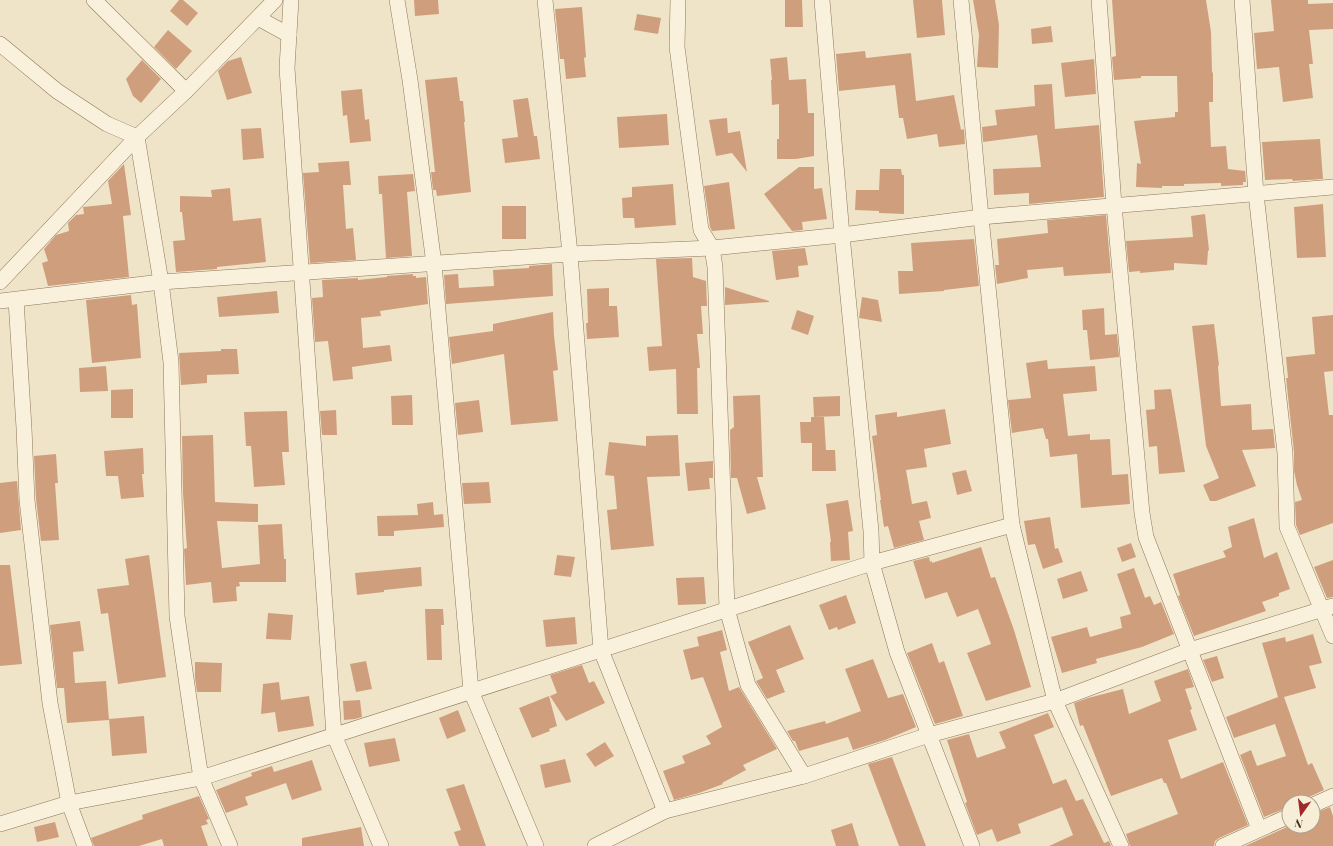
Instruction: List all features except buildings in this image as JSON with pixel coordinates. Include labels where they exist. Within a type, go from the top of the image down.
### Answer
[{"type":"street","points":[[94,0],[186,91]]},
{"type":"street","points":[[0,282],[137,137],[186,91],[275,0]]},
{"type":"street","points":[[291,0],[287,68],[334,735],[381,846]]},
{"type":"street","points":[[397,0],[410,80],[434,264],[471,692],[536,846]]},
{"type":"street","points":[[545,0],[570,254],[601,650],[664,811]]},
{"type":"street","points":[[678,0],[677,47],[701,230],[712,248],[715,267],[727,609],[748,685],[804,776]]},
{"type":"street","points":[[822,0],[842,235],[872,531],[872,563],[897,652],[972,846]]},
{"type":"street","points":[[960,0],[1012,525],[1056,701],[1121,846]]},
{"type":"street","points":[[1099,0],[1114,205],[1146,537],[1259,829]]},
{"type":"street","points":[[1242,0],[1256,194],[1285,453],[1287,527],[1327,608],[1333,636]]},
{"type":"street","points":[[258,18],[289,35]]},
{"type":"street","points":[[0,44],[57,91],[107,124],[137,137]]},
{"type":"street","points":[[137,137],[161,282],[171,362],[177,616],[201,778],[230,846]]},
{"type":"street","points":[[0,301],[161,282],[570,254],[712,248],[842,235],[981,218],[1114,205],[1333,187]]},
{"type":"street","points":[[16,300],[27,500],[50,703],[69,803],[85,846]]},
{"type":"street","points":[[0,824],[69,803],[201,778],[872,563],[1012,525]]},
{"type":"street","points":[[595,846],[664,811],[804,776],[929,736],[1056,701],[1190,650],[1327,608]]},
{"type":"street","points":[[1321,801],[1333,796]]},
{"type":"street","points":[[1223,846],[1281,819]]}]
